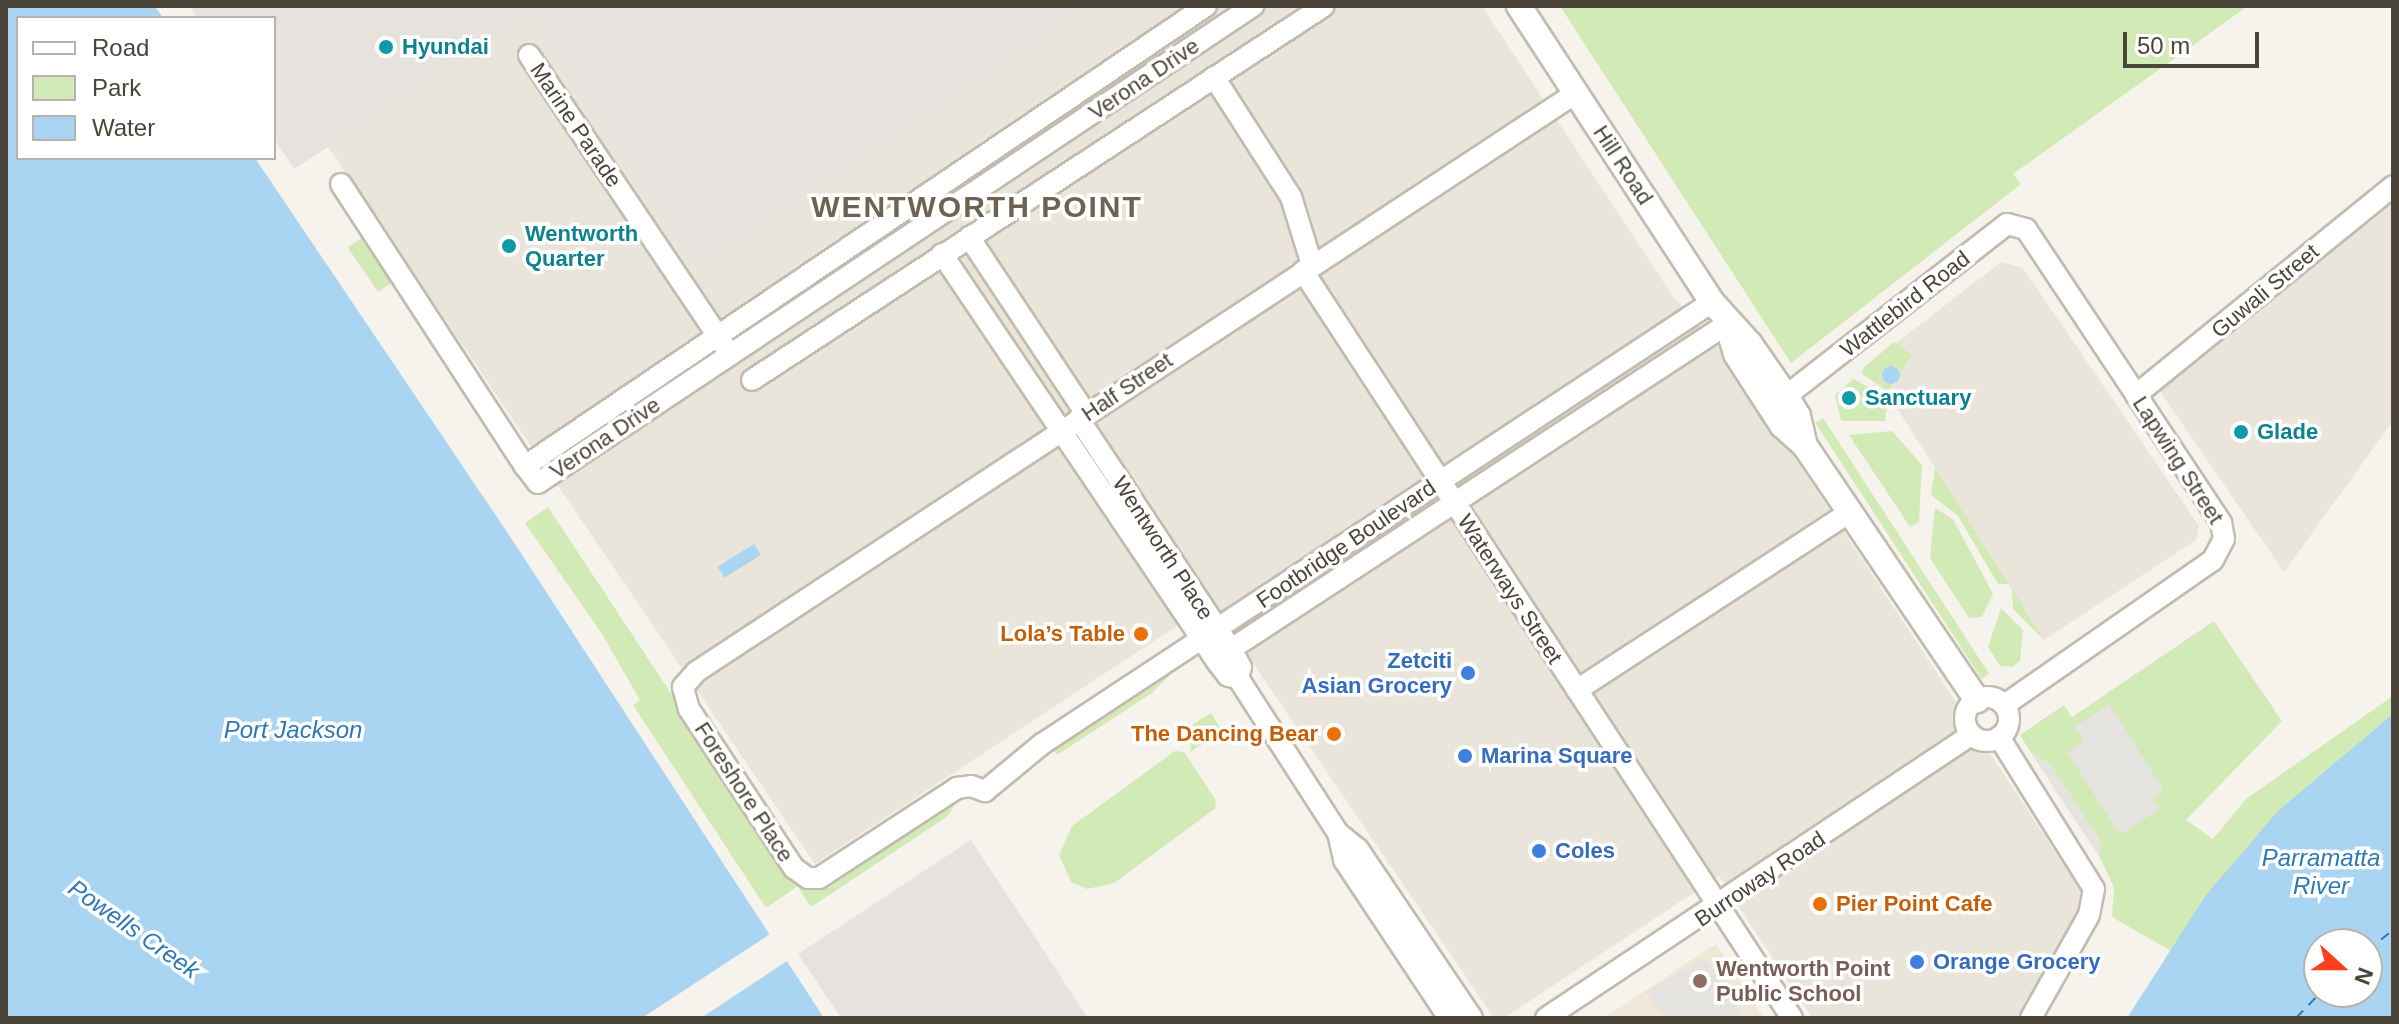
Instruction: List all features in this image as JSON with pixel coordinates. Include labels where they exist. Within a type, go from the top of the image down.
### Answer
[{"type":"street","name":"Verona Drive","points":[[341,184],[538,483],[921,198],[1206,6]]},
{"type":"street","name":"Verona Drive","points":[[724,346],[935,218],[1253,6]]},
{"type":"street","name":"Verona Drive","points":[[752,380],[1324,6]]},
{"type":"street","name":"Hill Road","points":[[1519,6],[1727,324],[1750,344],[1786,396],[1798,416],[1805,446]]},
{"type":"street","points":[[1178,25],[1192,47]]},
{"type":"street","name":"Marine Parade","points":[[529,55],[724,346]]},
{"type":"street","name":"Waterways Street","points":[[1214,77],[1291,197],[1307,268],[1453,503],[1792,1018]]},
{"type":"street","name":"Half Street","points":[[683,687],[696,672],[1576,93]]},
{"type":"street","name":"Guwali Street","points":[[2136,395],[2393,186]]},
{"type":"street","points":[[921,198],[935,218]]},
{"type":"street","name":"Wattlebird Road","points":[[1786,396],[2007,224],[2026,229]]},
{"type":"street","name":"Lapwing Street","points":[[2004,705],[2213,560],[2222,548],[2221,523],[2026,229]]},
{"type":"street","points":[[969,237],[1076,421]]},
{"type":"street","points":[[942,254],[1076,421]]},
{"type":"street","name":"Footbridge Boulevard","points":[[985,791],[1042,744],[1712,302]]},
{"type":"street","name":"Hill Road","points":[[1727,324],[1736,354],[1782,425],[1805,446],[1977,700]]},
{"type":"street","name":"Footbridge Boulevard","points":[[1223,654],[1727,324]]},
{"type":"street","name":"Wentworth Place","points":[[1076,421],[1210,635],[1223,654],[1241,667],[1238,678],[1338,833],[1358,849],[1472,1018]]},
{"type":"street","points":[[1577,690],[1850,512]]},
{"type":"street","name":"Foreshore Place","points":[[683,687],[689,709],[794,868],[808,878],[825,875],[957,788],[985,791]]},
{"type":"street","points":[[1989,697],[2004,705],[2008,725],[1999,737],[1985,741],[1971,735],[1965,718],[1977,700],[1989,697]]},
{"type":"street","name":"Burroway Road","points":[[1546,1018],[1971,735]]},
{"type":"street","points":[[1999,737],[2094,889],[2089,915],[2031,1018]]},
{"type":"street","name":"Wentworth Place","points":[[1338,833],[1344,860],[1449,1018]]},
{"type":"shaded area","points":[[189,6],[1088,6],[697,270],[531,16],[294,169],[276,141],[276,16],[196,16]]},
{"type":"shaded area","points":[[1088,6],[1482,6],[1674,298],[1721,350],[1760,405],[2085,897],[2022,1018],[1812,1018],[1719,876],[1504,1018],[1494,1018],[1212,603],[815,864],[328,147],[531,16],[697,270]]},
{"type":"shaded area","points":[[2393,191],[2393,421],[2284,572],[2159,390]]},
{"type":"shaded area","points":[[2001,262],[2023,268],[2199,526],[2196,540],[2044,640],[1869,364]]},
{"type":"shaded area","points":[[2109,704],[2164,790],[2153,798],[2160,809],[2120,835],[2067,752],[2084,742],[2075,727]]},
{"type":"shaded area","points":[[2031,753],[2050,764],[2086,818],[2099,839],[2100,858]]},
{"type":"shaded area","points":[[971,840],[1088,1018],[841,1018],[798,954]]},
{"type":"shaded area","name":"Wentworth Point Public School","points":[[1716,944],[1764,1018],[1604,1018]]},
{"type":"shaded area","points":[[1705,958],[1744,1018],[1664,1018],[1646,991]]},
{"type":"green space","points":[[1560,6],[2248,6],[2013,174],[2021,184],[1791,363]]},
{"type":"green space","points":[[366,235],[396,280],[378,292],[348,247]]},
{"type":"green space","points":[[1894,342],[1912,355],[1902,371],[1894,365],[1884,382],[1893,385],[1887,391],[1862,374],[1863,368]]},
{"type":"green space","points":[[1853,379],[1888,397],[1885,421],[1841,421],[1835,395]]},
{"type":"green space","points":[[1823,418],[1989,674],[1982,679],[1815,423]]},
{"type":"green space","points":[[1892,431],[1922,465],[1919,522],[1910,527],[1849,435]]},
{"type":"green space","points":[[1935,468],[2009,584],[1998,584],[1958,516],[1931,495]]},
{"type":"green space","points":[[548,507],[798,886],[766,908],[633,705],[640,700],[602,634],[525,523]]},
{"type":"green space","points":[[1935,508],[1953,519],[1993,594],[1982,617],[1969,618],[1930,558]]},
{"type":"green space","points":[[2012,589],[2044,640],[2013,609]]},
{"type":"green space","points":[[2001,608],[2023,630],[2020,661],[2012,667],[2000,666],[1988,647]]},
{"type":"green space","points":[[2214,621],[2282,721],[2186,820],[2213,839],[2246,799],[2393,696],[2393,718],[2222,877],[2171,951],[2112,917],[2114,887],[2100,858],[2099,839],[2050,764],[2031,753],[2020,735],[2064,705],[2072,717]]},
{"type":"green space","points":[[1182,663],[1152,693],[1057,755],[1052,747]]},
{"type":"green space","points":[[1211,713],[1222,731],[1190,752],[1193,724]]},
{"type":"green space","points":[[1175,751],[1184,752],[1215,799],[1216,808],[1114,883],[1087,889],[1071,882],[1059,855],[1072,826]]},
{"type":"green space","points":[[958,799],[948,816],[811,907],[799,889],[804,885],[828,888]]},
{"type":"water","name":"Port Jackson","points":[[6,6],[155,6],[162,16],[16,16],[16,160],[256,160],[511,538],[824,1018],[6,1018]]},
{"type":"water","points":[[1887,366],[1895,366],[1900,375],[1898,382],[1887,384],[1882,379],[1882,371]]},
{"type":"water","points":[[754,544],[761,555],[724,578],[718,567]]},
{"type":"water","name":"Parramatta River","points":[[2393,714],[2393,1018],[2127,1018],[2206,895],[2278,811]]},
{"type":"pier","points":[[773,932],[790,959],[701,1018],[642,1018]]},
{"type":"ferry route","points":[[2383,938],[2393,930]]},
{"type":"ferry route","points":[[2296,1018],[2306,1008]]},
{"type":"place","name":"Hyundai","points":[[386,47]]},
{"type":"place","name":"Wentworth Quarter","points":[[509,246]]},
{"type":"place","name":"Sanctuary","points":[[1849,398]]},
{"type":"place","name":"Glade","points":[[2241,432]]},
{"type":"place","name":"Lola’s Table","points":[[1141,634]]},
{"type":"place","name":"Zetciti Asian Grocery","points":[[1468,673]]},
{"type":"place","name":"The Dancing Bear","points":[[1334,734]]},
{"type":"place","name":"Marina Square","points":[[1465,756]]},
{"type":"place","name":"Coles","points":[[1539,851]]},
{"type":"place","name":"Pier Point Cafe","points":[[1820,904]]},
{"type":"place","name":"Orange Grocery","points":[[1917,962]]},
{"type":"place","name":"Wentworth Point Public School","points":[[1700,981]]},
{"type":"district","name":"WENTWORTH POINT","points":[[977,207]]},
{"type":"water label","name":"Powells Creek","points":[[134,929]]}]
